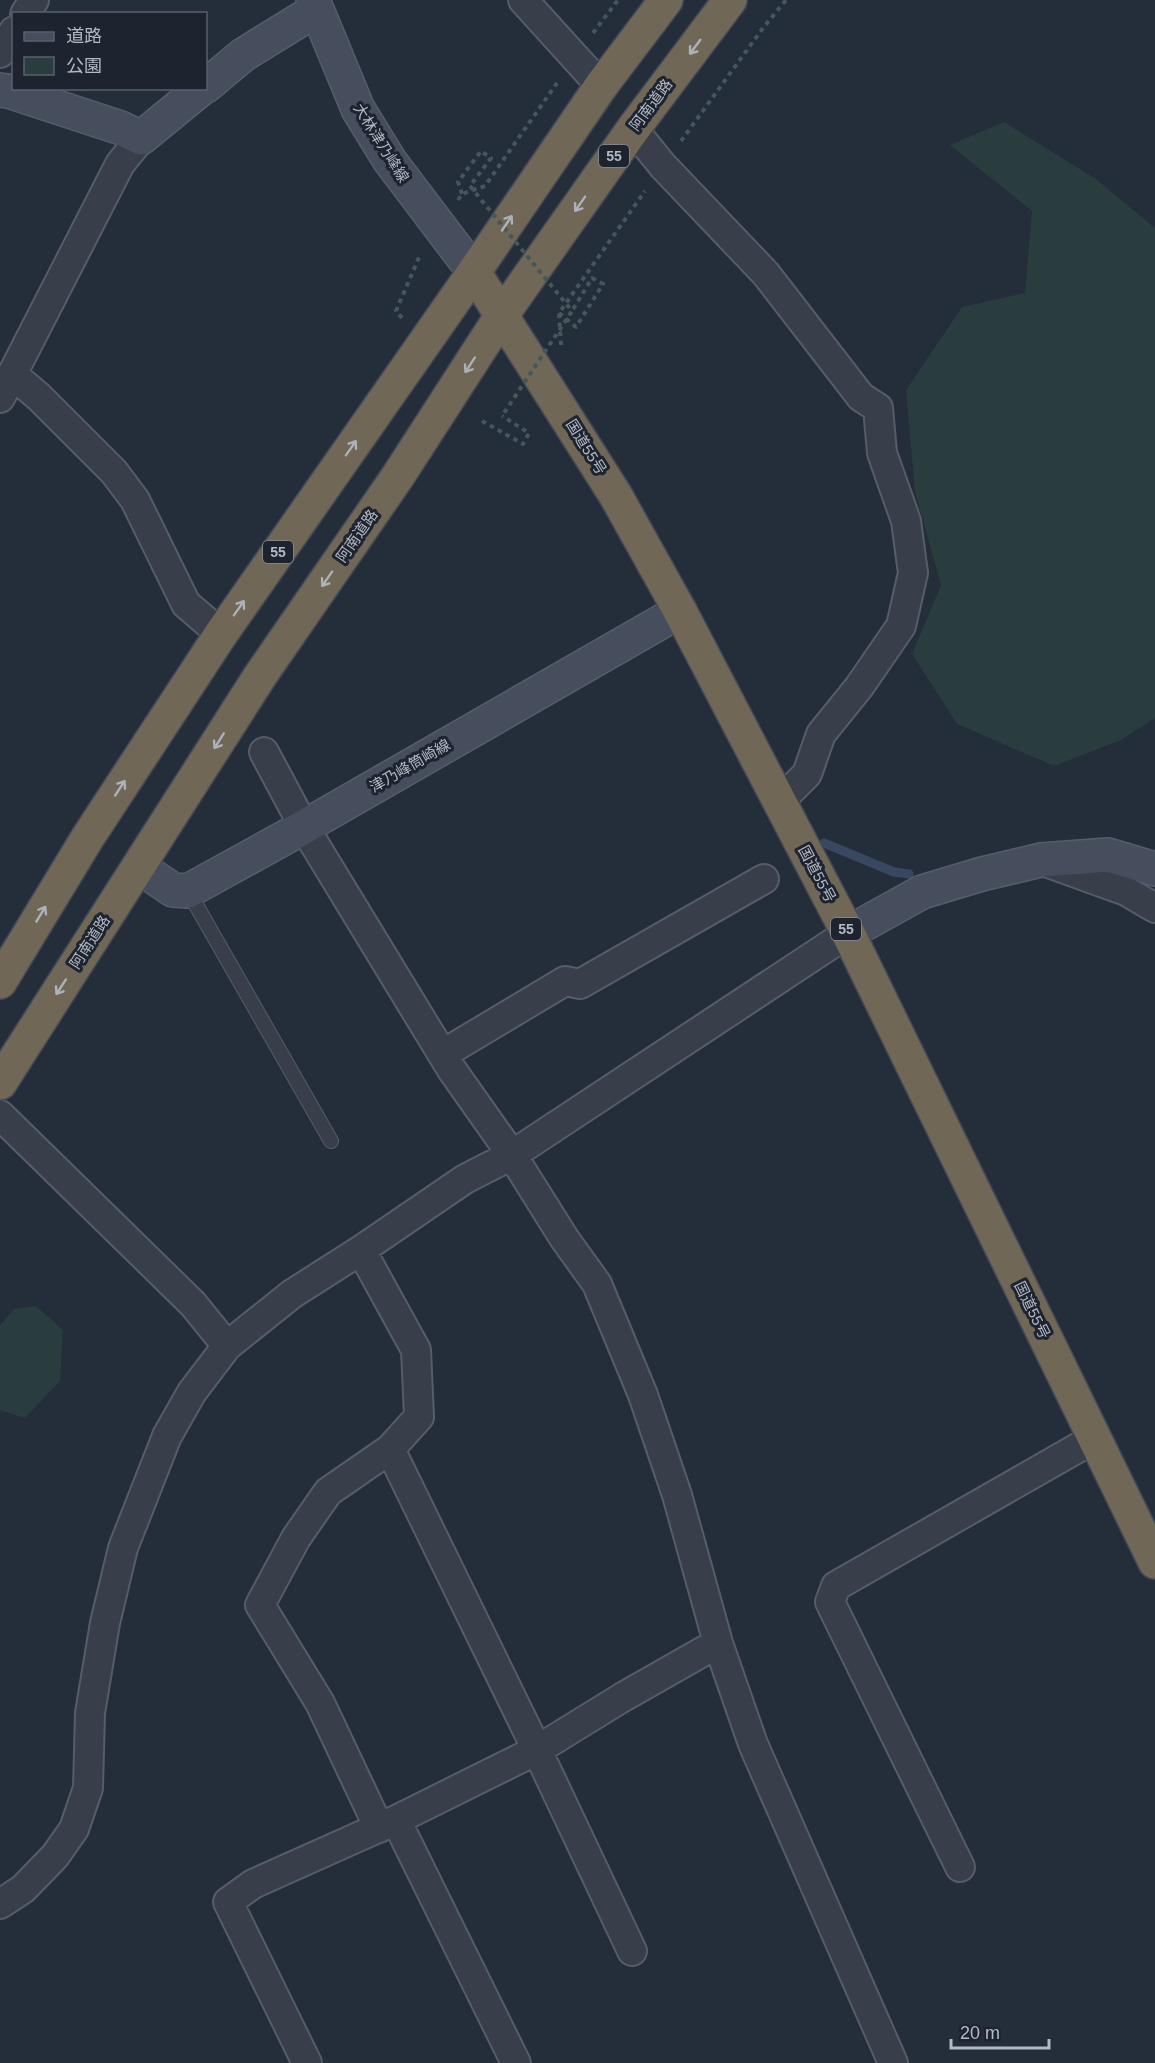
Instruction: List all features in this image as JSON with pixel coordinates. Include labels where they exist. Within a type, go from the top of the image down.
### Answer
[{"type":"highway","name":"55","points":[[0,982],[88,837],[221,634],[601,86],[666,0]]},
{"type":"highway","name":"阿南道路","points":[[0,1083],[260,676],[398,476],[502,315],[633,129],[730,0]]},
{"type":"highway","name":"国道55号","points":[[474,272],[616,496],[680,610],[848,933],[1154,1560]]},
{"type":"main road","points":[[207,85],[243,55],[317,3]]},
{"type":"main road","name":"大林津乃峰線","points":[[317,3],[358,109],[390,161],[440,224],[474,272]]},
{"type":"main road","points":[[0,90],[122,128],[141,138],[200,90]]},
{"type":"main road","name":"津乃峰筒崎線","points":[[188,891],[680,610]]},
{"type":"main road","points":[[848,933],[922,892],[982,874],[1041,860],[1108,855],[1155,869]]},
{"type":"main road","points":[[138,867],[173,890],[188,891]]},
{"type":"street","points":[[523,0],[601,86]]},
{"type":"street","points":[[0,53],[12,34]]},
{"type":"street","points":[[633,129],[663,165],[766,274],[861,397],[878,408],[882,453],[906,521],[913,573],[901,626],[859,687],[820,734],[807,774],[779,802]]},
{"type":"street","points":[[141,138],[120,164],[6,386],[39,397],[114,472],[135,500],[186,604],[221,634]]},
{"type":"street","points":[[264,752],[304,826],[443,1054],[512,1155],[564,1238],[597,1284],[643,1395],[673,1484],[718,1642],[753,1744],[894,2063]]},
{"type":"street","points":[[1041,860],[1126,891],[1155,908]]},
{"type":"street","points":[[443,1054],[565,981],[580,984],[764,879]]},
{"type":"street","points":[[0,1904],[23,1889],[56,1857],[74,1829],[88,1788],[90,1713],[105,1623],[123,1548],[166,1436],[192,1392],[227,1346],[292,1294],[465,1179],[512,1155],[848,933]]},
{"type":"street","points":[[0,1115],[193,1304],[227,1346]]},
{"type":"street","points":[[361,1250],[416,1350],[419,1418],[390,1449],[328,1492],[296,1538],[260,1605],[320,1702],[516,2063]]},
{"type":"street","points":[[960,1867],[830,1602],[836,1586],[1095,1438]]},
{"type":"street","points":[[390,1449],[632,1951]]},
{"type":"street","points":[[308,2063],[228,1902],[253,1884],[388,1824],[537,1750],[718,1642]]},
{"type":"lane","points":[[188,891],[331,1141]]},
{"type":"path","points":[[396,311],[422,249],[462,194],[485,186],[575,57],[618,0]]},
{"type":"path","points":[[462,194],[458,182],[482,151],[491,158],[470,186],[572,311]]},
{"type":"path","points":[[482,420],[522,444],[530,433],[502,416],[572,311],[592,278],[603,284],[576,327],[559,314]]},
{"type":"green space","points":[[1004,122],[1096,179],[1155,228],[1155,718],[1121,740],[1054,766],[957,724],[912,654],[941,585],[915,492],[906,390],[962,307],[1025,293],[1032,211],[950,145]]},
{"type":"green space","points":[[36,1306],[63,1330],[60,1381],[25,1418],[0,1410],[0,1325],[14,1309]]},
{"type":"waterway","points":[[824,843],[894,872],[909,874]]}]
